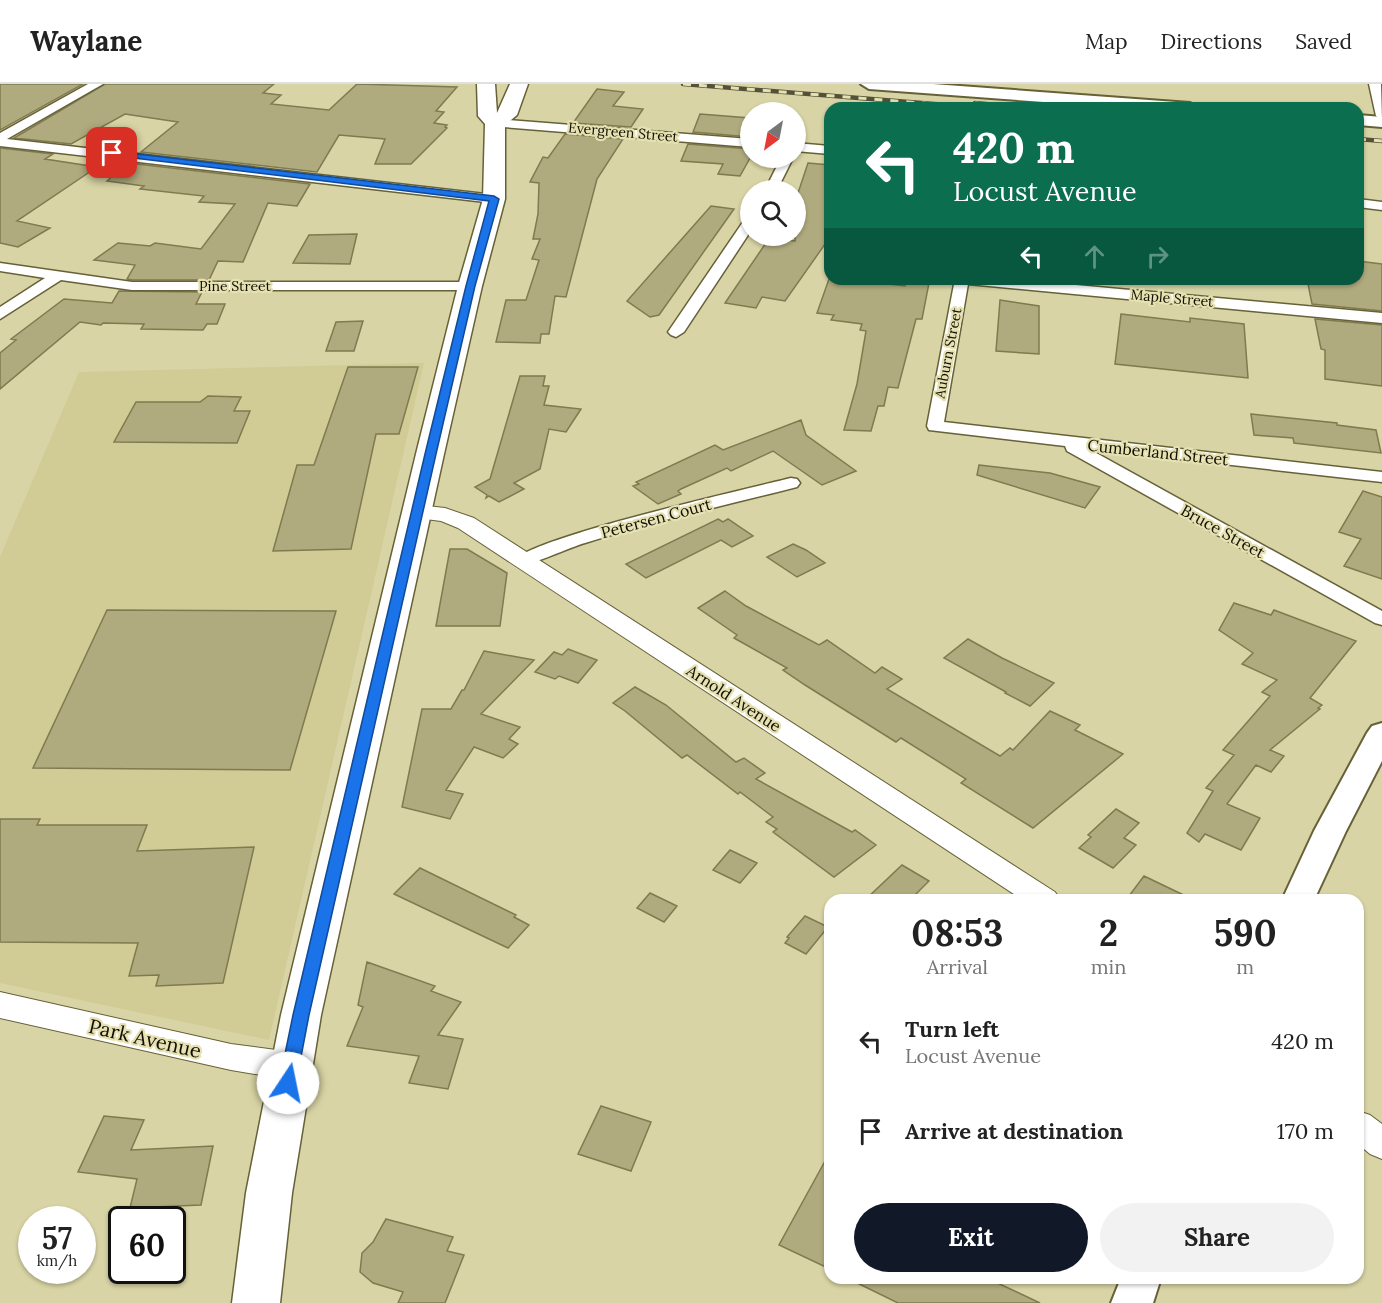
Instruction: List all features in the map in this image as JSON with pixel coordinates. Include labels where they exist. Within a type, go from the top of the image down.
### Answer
[{"type":"main road","points":[[256,1303],[269,1193],[291,1066],[417,512],[470,286],[494,199],[495,123],[488,116],[486,84]]},
{"type":"main road","points":[[495,123],[507,115],[519,84]]},
{"type":"main road","points":[[869,84],[1115,102]]},
{"type":"main road","points":[[1364,120],[1382,122]]},
{"type":"main road","points":[[1301,894],[1330,831],[1382,733]]},
{"type":"main road","points":[[1132,1303],[1139,1284]]},
{"type":"street","points":[[0,140],[97,84]]},
{"type":"street","points":[[1375,84],[1382,116]]},
{"type":"street","name":"Evergreen Street","points":[[495,123],[740,142]]},
{"type":"street","points":[[0,140],[494,199]]},
{"type":"street","points":[[806,148],[824,149]]},
{"type":"street","points":[[1364,204],[1382,206]]},
{"type":"street","points":[[676,332],[740,237]]},
{"type":"street","name":"Pine Street","points":[[0,267],[132,286],[470,286]]},
{"type":"street","points":[[0,314],[58,276]]},
{"type":"street","name":"Auburn Street","points":[[935,426],[961,285]]},
{"type":"street","name":"Maple Street","points":[[1027,285],[1382,318]]},
{"type":"street","name":"Cumberland Street","points":[[935,426],[1382,477]]},
{"type":"street","name":"Bruce Street","points":[[1064,442],[1382,620]]},
{"type":"street","name":"Petersen Court","points":[[523,561],[544,550],[580,538],[791,483]]},
{"type":"street","name":"Arnold Avenue","points":[[417,512],[437,513],[459,519],[1037,894]]},
{"type":"street","name":"Park Avenue","points":[[0,1005],[231,1057],[291,1066]]},
{"type":"street","points":[[1364,1130],[1382,1144]]},
{"type":"shaded area","points":[[424,363],[269,1040],[0,983],[0,557],[79,372]]},
{"type":"building","points":[[0,84],[83,84],[0,130]]},
{"type":"building","points":[[105,84],[274,84],[263,93],[281,95],[271,104],[329,110],[357,84],[457,87],[436,111],[444,112],[434,123],[447,125],[445,127],[447,128],[411,164],[375,164],[385,139],[339,135],[317,172],[141,152],[178,122],[125,114],[71,144],[14,138]]},
{"type":"building","points":[[597,89],[624,92],[613,106],[643,109],[631,127],[573,123]]},
{"type":"building","points":[[700,114],[740,117],[740,136],[693,132]]},
{"type":"building","points":[[565,134],[623,139],[597,179],[566,297],[555,296],[549,334],[541,334],[540,343],[496,342],[506,300],[526,300],[539,260],[532,259],[540,239],[533,239],[538,214],[539,183],[530,182],[543,157],[548,158]]},
{"type":"building","points":[[688,144],[740,148],[740,168],[744,168],[740,176],[718,174],[723,164],[681,161]]},
{"type":"building","points":[[0,148],[53,154],[45,159],[97,167],[17,221],[50,228],[18,247],[0,243]]},
{"type":"building","points":[[128,163],[310,184],[297,206],[268,203],[243,262],[218,261],[209,280],[132,280],[127,279],[135,265],[94,260],[118,243],[150,246],[155,243],[201,249],[235,204],[199,202],[204,196],[140,189],[144,186],[107,181]]},
{"type":"building","points":[[808,163],[824,164],[824,246],[785,301],[762,297],[756,308],[725,303],[764,246],[806,246],[806,180],[802,180]]},
{"type":"building","points":[[711,206],[734,209],[659,315],[650,317],[627,301]]},
{"type":"building","points":[[357,234],[350,264],[293,263],[309,235]]},
{"type":"building","points":[[1364,262],[1382,264],[1382,311],[1312,304],[1308,285],[1364,285]]},
{"type":"building","points":[[827,285],[929,285],[922,319],[916,319],[898,388],[888,387],[884,406],[878,406],[871,431],[844,430],[857,384],[866,331],[860,330],[862,324],[831,320],[834,315],[817,313]]},
{"type":"building","points":[[119,291],[202,292],[196,304],[225,304],[217,324],[207,324],[203,330],[141,329],[144,324],[103,323],[101,325],[80,322],[0,389],[0,353],[16,340],[11,339],[64,299],[112,303]]},
{"type":"building","points":[[1000,300],[1039,306],[1039,354],[996,351]]},
{"type":"building","points":[[1121,314],[1190,322],[1190,318],[1244,324],[1248,378],[1115,364]]},
{"type":"building","points":[[1315,319],[1382,325],[1382,386],[1325,379],[1325,350],[1321,349]]},
{"type":"building","points":[[363,321],[354,351],[326,351],[336,322]]},
{"type":"building","points":[[348,367],[418,367],[399,434],[376,434],[351,549],[273,551],[297,465],[314,465]]},
{"type":"building","points":[[520,376],[545,376],[543,386],[549,386],[544,405],[581,409],[566,432],[549,429],[540,469],[514,483],[524,489],[499,502],[489,496],[486,498],[487,495],[475,487],[490,479]]},
{"type":"building","points":[[208,396],[241,397],[234,411],[250,411],[237,443],[114,442],[136,402],[200,402]]},
{"type":"building","points":[[1251,414],[1337,423],[1337,425],[1376,430],[1381,453],[1294,443],[1293,438],[1254,435]]},
{"type":"building","points":[[801,420],[806,435],[856,471],[822,485],[773,451],[731,471],[727,468],[681,489],[678,491],[681,494],[658,504],[633,486],[639,484],[636,482],[715,445],[723,450]]},
{"type":"building","points":[[979,465],[1050,473],[1100,487],[1085,508],[977,475]]},
{"type":"building","points":[[1363,491],[1382,497],[1382,579],[1344,566],[1361,539],[1339,532]]},
{"type":"building","points":[[718,519],[723,522],[728,519],[753,536],[732,547],[721,540],[646,578],[626,564]]},
{"type":"building","points":[[793,544],[825,563],[797,577],[767,557]]},
{"type":"building","points":[[450,549],[467,549],[507,573],[500,626],[436,626]]},
{"type":"building","points":[[725,591],[746,606],[819,645],[827,640],[875,673],[882,667],[902,679],[887,689],[1000,756],[1010,748],[1013,750],[1050,711],[1080,725],[1075,730],[1123,754],[1033,828],[961,783],[966,779],[901,738],[896,742],[805,685],[783,670],[787,668],[734,638],[737,635],[698,608]]},
{"type":"building","points":[[1234,603],[1271,615],[1274,610],[1356,641],[1310,698],[1322,705],[1318,708],[1320,709],[1270,750],[1284,756],[1271,772],[1256,765],[1227,804],[1260,818],[1241,850],[1205,834],[1199,842],[1187,833],[1213,791],[1206,788],[1234,755],[1223,750],[1270,696],[1262,692],[1277,680],[1242,664],[1253,653],[1219,630]]},
{"type":"building","points":[[107,610],[336,611],[290,770],[33,768]]},
{"type":"building","points":[[968,639],[1054,683],[1030,706],[944,658]]},
{"type":"building","points":[[568,649],[597,660],[578,683],[559,676],[555,679],[535,672],[554,652],[562,655]]},
{"type":"building","points":[[484,651],[534,660],[481,714],[520,727],[509,739],[518,744],[503,758],[474,747],[446,790],[463,794],[450,819],[402,807],[422,709],[451,709],[464,690]]},
{"type":"building","points":[[635,687],[666,705],[736,762],[744,758],[765,773],[756,779],[852,832],[855,830],[876,845],[834,877],[773,832],[777,829],[766,822],[773,817],[740,792],[738,794],[687,755],[682,758],[613,703]]},
{"type":"building","points":[[1116,809],[1139,823],[1124,838],[1136,845],[1113,868],[1079,848],[1091,837],[1088,835]]},
{"type":"building","points":[[0,819],[40,819],[37,825],[147,825],[137,851],[254,847],[223,983],[156,986],[159,975],[129,976],[138,943],[0,942]]},
{"type":"building","points":[[730,850],[757,863],[740,883],[713,870]]},
{"type":"building","points":[[902,865],[929,881],[916,894],[871,894]]},
{"type":"building","points":[[420,868],[516,915],[514,917],[529,925],[508,948],[394,894]]},
{"type":"building","points":[[1144,876],[1182,894],[1130,894]]},
{"type":"building","points":[[650,893],[677,906],[664,922],[637,908]]},
{"type":"building","points":[[805,916],[824,925],[824,932],[806,954],[785,943],[789,938],[787,937]]},
{"type":"building","points":[[367,962],[435,986],[431,991],[461,1002],[438,1035],[463,1039],[448,1089],[409,1083],[419,1056],[347,1046],[363,1007],[358,1005]]},
{"type":"building","points":[[601,1106],[651,1122],[631,1171],[578,1154]]},
{"type":"building","points":[[104,1116],[144,1120],[131,1150],[213,1146],[201,1205],[130,1206],[137,1179],[78,1172]]},
{"type":"building","points":[[824,1163],[824,1266],[779,1245]]},
{"type":"building","points":[[386,1219],[453,1237],[447,1251],[464,1255],[445,1303],[398,1303],[403,1292],[373,1283],[360,1272],[362,1253],[373,1242]]},
{"type":"building","points":[[859,1284],[1000,1284],[1040,1303],[898,1303]]},
{"type":"railway","points":[[683,84],[909,102]]},
{"type":"railway","points":[[1364,140],[1382,141]]},
{"type":"route","points":[[112,153],[494,199],[470,286],[430,454],[301,1015],[288,1083]]}]
